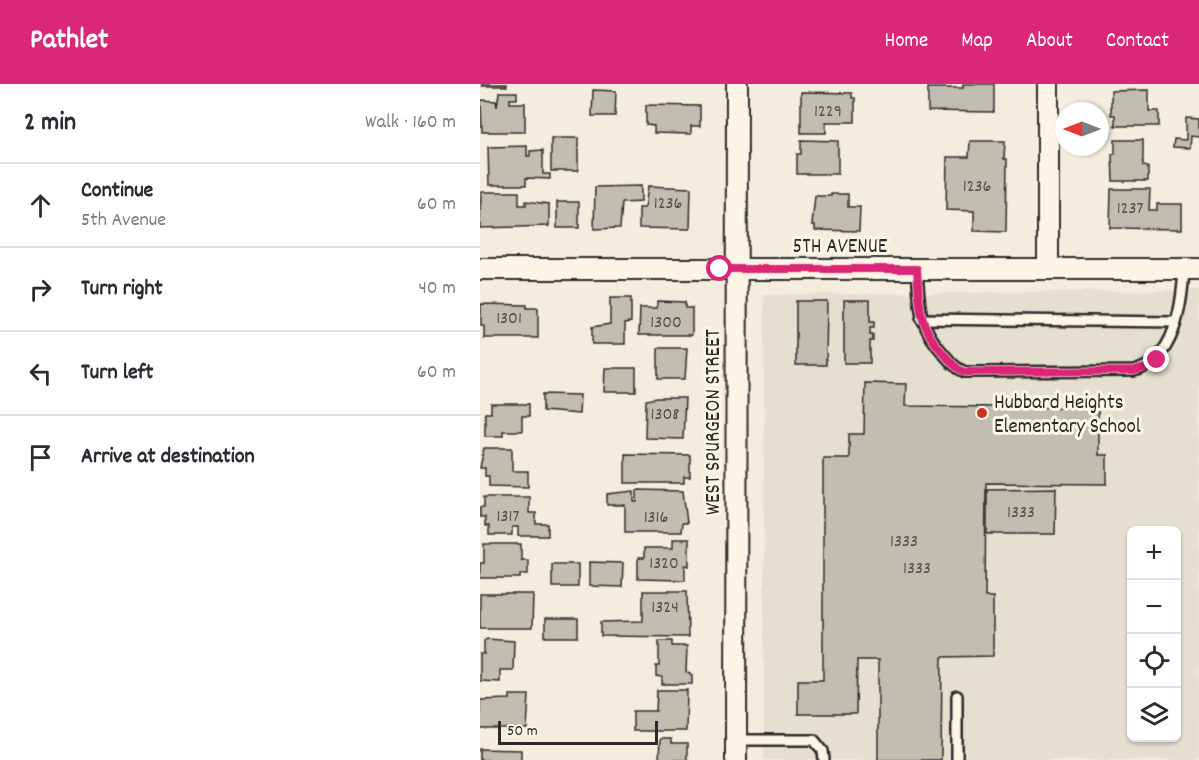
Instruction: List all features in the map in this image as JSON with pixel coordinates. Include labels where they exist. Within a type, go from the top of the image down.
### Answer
[{"type":"street","name":"WEST SPURGEON STREET","points":[[736,760],[737,84]]},
{"type":"street","points":[[1048,84],[1048,269]]},
{"type":"street","name":"5TH AVENUE","points":[[480,269],[1191,269]]},
{"type":"lane","points":[[917,269],[921,320],[928,336],[957,369],[964,372],[1134,371],[1146,368],[1157,360],[1176,322],[1191,269]]},
{"type":"lane","points":[[921,320],[1176,322]]},
{"type":"lane","points":[[957,696],[957,760]]},
{"type":"lane","points":[[736,740],[814,740],[823,751],[824,760]]},
{"type":"shaded area","name":"Hubbard Heights Elementary School","points":[[1199,290],[1199,760],[764,760],[764,295]]},
{"type":"building","points":[[482,84],[507,84],[507,86],[482,86]]},
{"type":"building","points":[[963,84],[994,84],[994,112],[928,111],[928,88],[963,88]]},
{"type":"building","points":[[593,90],[616,91],[615,116],[592,116]]},
{"type":"building","points":[[1149,90],[1149,111],[1159,111],[1159,126],[1115,126],[1115,115],[1111,115],[1111,91]]},
{"type":"building","points":[[499,92],[517,92],[517,99],[510,99],[510,103],[525,103],[525,132],[482,132],[481,100],[496,101],[497,107]]},
{"type":"building","points":[[801,92],[852,93],[852,98],[855,98],[855,122],[826,122],[826,133],[801,133]]},
{"type":"building","points":[[646,105],[700,106],[700,126],[691,126],[691,134],[654,133],[654,126],[646,125]]},
{"type":"building","points":[[1186,118],[1199,119],[1199,137],[1191,136],[1190,148],[1173,147],[1174,139],[1186,140]]},
{"type":"building","points":[[551,138],[578,138],[578,171],[551,171]]},
{"type":"building","points":[[801,140],[838,141],[838,174],[797,174],[797,154],[801,154]]},
{"type":"building","points":[[1115,140],[1143,140],[1143,166],[1148,167],[1148,181],[1113,181],[1112,154],[1115,154]]},
{"type":"building","points":[[970,141],[1005,141],[1004,159],[1007,159],[1006,232],[974,231],[974,211],[946,210],[947,157],[969,157]]},
{"type":"building","points":[[527,146],[527,156],[530,156],[530,151],[543,150],[543,174],[550,174],[550,179],[526,178],[526,185],[489,185],[488,147]]},
{"type":"building","points":[[641,186],[641,202],[622,203],[620,228],[594,229],[595,187]]},
{"type":"building","points":[[648,186],[691,188],[690,229],[639,228],[639,208],[645,208]]},
{"type":"building","points":[[1111,189],[1150,189],[1149,210],[1157,210],[1157,204],[1182,204],[1182,229],[1110,228]]},
{"type":"building","points":[[481,192],[519,192],[519,205],[526,205],[526,201],[549,204],[549,226],[480,228]]},
{"type":"building","points":[[831,194],[848,194],[848,207],[860,207],[859,231],[815,230],[815,225],[812,225],[815,196],[831,196]]},
{"type":"building","points":[[557,202],[579,202],[579,228],[557,228]]},
{"type":"building","points":[[610,298],[631,298],[631,322],[625,323],[625,344],[592,344],[592,327],[610,324]]},
{"type":"building","points":[[844,300],[870,300],[870,322],[874,322],[874,328],[870,328],[873,341],[870,341],[870,363],[844,363]]},
{"type":"building","points":[[657,301],[685,302],[685,308],[692,308],[692,335],[639,335],[640,308],[657,308]]},
{"type":"building","points":[[796,301],[827,301],[826,365],[796,365]]},
{"type":"building","points":[[481,304],[527,305],[527,308],[538,308],[538,338],[484,338],[484,326],[481,326]]},
{"type":"building","points":[[658,348],[687,348],[685,379],[658,379]]},
{"type":"building","points":[[605,368],[636,368],[636,392],[604,392]]},
{"type":"building","points":[[865,383],[906,384],[905,406],[1098,408],[1098,455],[1107,455],[1107,484],[986,483],[985,597],[993,597],[993,656],[942,657],[941,760],[878,760],[878,660],[857,660],[856,714],[798,714],[798,680],[823,680],[823,458],[849,458],[849,434],[864,434]]},
{"type":"building","points":[[543,394],[580,395],[579,414],[543,411]]},
{"type":"building","points":[[685,398],[683,439],[645,438],[646,400]]},
{"type":"building","points":[[491,404],[529,404],[529,416],[522,416],[522,431],[503,431],[503,436],[485,436],[485,413],[491,413]]},
{"type":"building","points":[[484,448],[512,448],[512,471],[528,471],[528,487],[489,486],[489,476],[485,476],[485,468],[480,468]]},
{"type":"building","points":[[625,454],[690,455],[690,477],[684,477],[684,483],[625,483]]},
{"type":"building","points":[[1056,488],[1055,534],[987,534],[987,489]]},
{"type":"building","points":[[637,490],[683,491],[687,523],[682,523],[681,532],[625,532],[625,505],[607,505],[607,494],[634,491],[634,502],[637,502]]},
{"type":"building","points":[[484,497],[529,497],[529,513],[536,513],[536,524],[548,524],[548,536],[518,536],[518,527],[512,527],[512,535],[489,535],[489,526],[485,526],[485,517],[480,517],[480,507],[484,507]]},
{"type":"building","points":[[673,539],[689,539],[689,566],[685,565],[685,580],[638,579],[638,558],[644,558],[644,548],[673,548]]},
{"type":"building","points":[[484,544],[521,544],[521,560],[528,560],[528,574],[520,574],[520,578],[480,578],[480,563],[484,563]]},
{"type":"building","points":[[589,562],[623,563],[622,587],[589,586]]},
{"type":"building","points":[[552,564],[578,564],[578,587],[552,587]]},
{"type":"building","points":[[643,591],[687,591],[688,637],[601,636],[601,622],[643,621]]},
{"type":"building","points":[[480,594],[533,594],[532,628],[480,628]]},
{"type":"building","points":[[545,619],[578,619],[578,637],[545,637]]},
{"type":"building","points":[[487,639],[514,641],[513,670],[500,670],[500,682],[480,681],[480,654],[484,654],[484,641]]},
{"type":"building","points":[[659,641],[672,641],[672,646],[687,646],[686,672],[692,675],[692,684],[662,684],[662,677],[656,676],[656,666],[659,666]]},
{"type":"building","points":[[657,690],[687,690],[686,731],[633,731],[633,711],[656,711]]},
{"type":"building","points":[[510,695],[529,695],[527,729],[480,729],[480,700],[510,699]]},
{"type":"building","points":[[660,739],[671,739],[671,744],[687,744],[687,760],[659,760]]},
{"type":"building","points":[[480,749],[521,750],[521,760],[480,760]]},
{"type":"place","name":"Hubbard Heights Elementary School","points":[[982,413]]},
{"type":"route","points":[[720,269],[917,269],[921,320],[928,336],[957,369],[964,372],[1134,371],[1146,368],[1157,360]]}]
